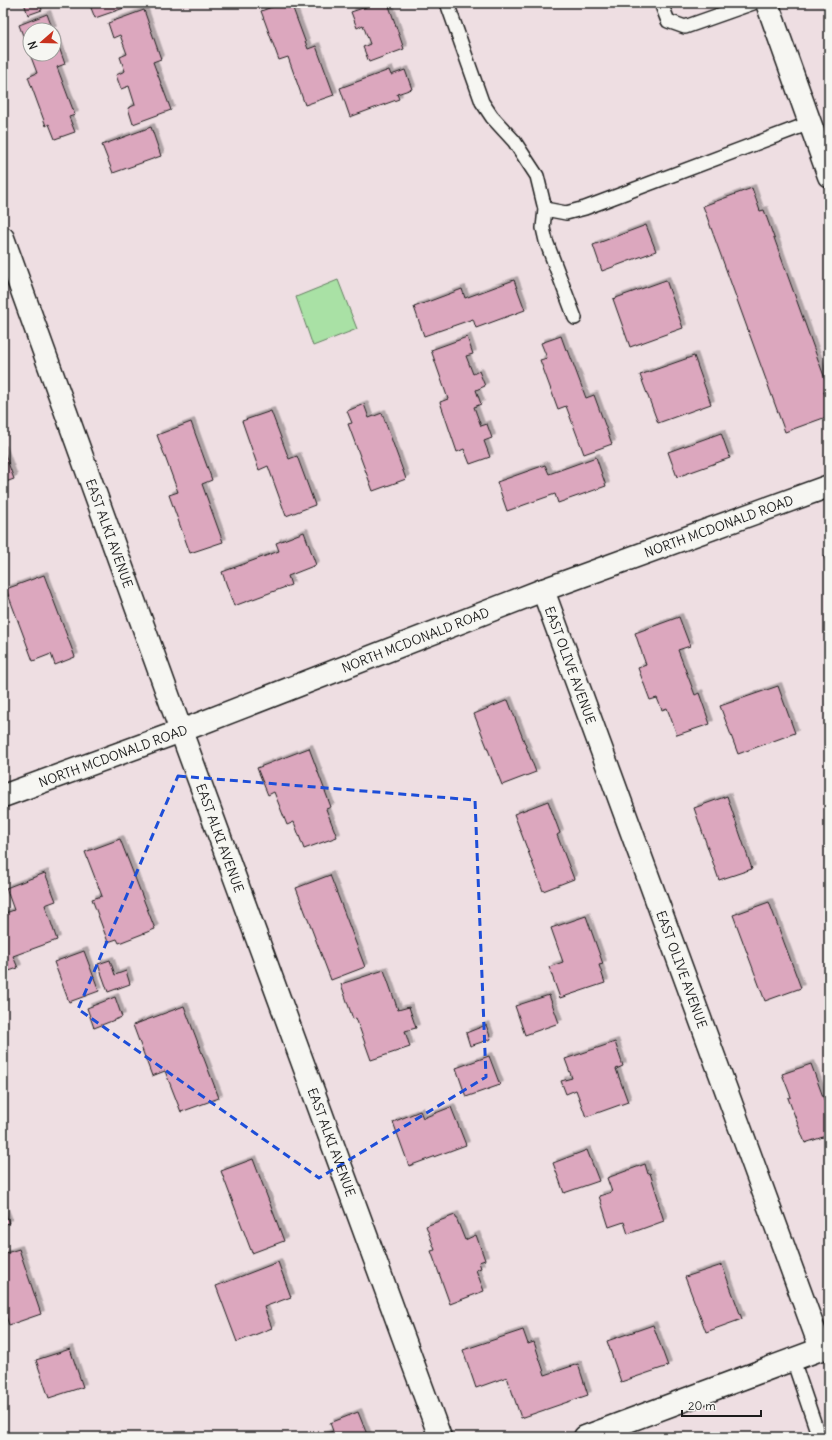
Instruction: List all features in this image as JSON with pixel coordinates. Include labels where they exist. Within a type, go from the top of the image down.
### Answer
[{"type":"street","points":[[767,3],[829,176]]},
{"type":"street","name":"EAST ALKI AVENUE","points":[[3,238],[180,730],[440,1437]]},
{"type":"street","name":"NORTH MCDONALD ROAD","points":[[3,796],[180,730],[543,590],[829,486]]},
{"type":"street","name":"EAST OLIVE AVENUE","points":[[543,590],[825,1348]]},
{"type":"street","points":[[585,1437],[825,1348]]},
{"type":"lane","points":[[448,3],[482,102],[492,117],[514,141],[537,176],[545,209],[544,228],[546,241],[575,318]]},
{"type":"lane","points":[[661,3],[668,21],[685,27],[753,3]]},
{"type":"lane","points":[[545,209],[566,213],[591,206],[810,123]]},
{"type":"lane","points":[[793,1360],[819,1437]]},
{"type":"highlighted area","points":[[178,776],[475,800],[486,1077],[319,1178],[78,1009]]},
{"type":"green space","points":[[338,280],[357,329],[313,346],[296,297]]},
{"type":"building","points":[[24,3],[40,3],[42,10],[28,15]]},
{"type":"building","points":[[89,3],[122,3],[124,8],[95,18]]},
{"type":"building","points":[[283,3],[291,3],[308,49],[316,46],[334,95],[305,105],[288,57],[279,60],[261,11]]},
{"type":"building","points":[[378,3],[388,3],[404,49],[369,62],[363,47],[370,44],[363,25],[357,28],[351,12]]},
{"type":"building","points":[[144,10],[161,59],[153,62],[171,110],[133,124],[128,108],[135,105],[129,86],[121,89],[116,75],[125,71],[120,57],[127,54],[120,35],[113,38],[108,23]]},
{"type":"building","points":[[47,14],[50,22],[27,22]]},
{"type":"building","points":[[22,24],[22,33],[19,25]]},
{"type":"building","points":[[62,56],[65,64],[57,67],[75,115],[69,117],[75,132],[55,139],[49,124],[46,126],[28,77],[37,73],[33,62],[62,62]]},
{"type":"building","points":[[389,70],[391,75],[405,70],[412,89],[397,94],[399,99],[350,117],[340,88]]},
{"type":"building","points":[[151,127],[161,156],[113,173],[102,145]]},
{"type":"building","points":[[752,188],[760,211],[764,210],[829,390],[824,392],[829,404],[829,416],[785,432],[703,206]]},
{"type":"building","points":[[646,225],[656,251],[602,271],[593,245]]},
{"type":"building","points":[[514,280],[525,310],[476,328],[473,319],[424,336],[414,307],[462,289],[465,298]]},
{"type":"building","points":[[666,280],[683,328],[630,347],[613,299]]},
{"type":"building","points":[[561,336],[566,350],[568,350],[586,398],[594,395],[612,444],[584,454],[566,406],[558,409],[540,360],[547,358],[541,343]]},
{"type":"building","points":[[467,337],[473,354],[466,356],[473,374],[479,371],[485,386],[476,390],[481,404],[474,407],[481,426],[487,424],[492,438],[484,441],[490,457],[470,464],[464,449],[457,452],[440,402],[448,399],[431,350]]},
{"type":"building","points":[[694,356],[711,404],[658,423],[640,375]]},
{"type":"building","points":[[364,404],[369,418],[382,413],[406,479],[373,491],[348,424],[352,423],[347,411]]},
{"type":"building","points":[[271,411],[289,459],[297,456],[315,505],[286,516],[268,466],[259,470],[242,421]]},
{"type":"building","points":[[191,422],[212,480],[202,484],[223,542],[190,553],[169,495],[178,492],[157,435]]},
{"type":"building","points":[[721,433],[730,458],[677,477],[668,452]]},
{"type":"building","points":[[3,449],[14,479],[3,483]]},
{"type":"building","points":[[596,457],[606,486],[558,503],[555,494],[507,511],[497,482],[545,465],[549,474]]},
{"type":"building","points":[[304,532],[316,565],[288,576],[291,585],[234,606],[222,572],[279,551],[276,543]]},
{"type":"building","points":[[829,555],[829,571],[824,557]]},
{"type":"building","points":[[44,575],[75,657],[55,665],[51,654],[33,661],[6,589]]},
{"type":"building","points":[[679,617],[690,646],[678,650],[695,695],[699,693],[710,724],[677,735],[667,708],[662,710],[657,698],[650,700],[638,668],[646,665],[635,633]]},
{"type":"building","points":[[778,686],[795,733],[738,754],[720,706]]},
{"type":"building","points":[[508,700],[536,772],[502,785],[474,714]]},
{"type":"building","points":[[309,748],[331,807],[326,809],[337,837],[304,849],[294,822],[287,825],[274,792],[268,795],[257,768]]},
{"type":"building","points":[[727,796],[752,869],[719,880],[694,808]]},
{"type":"building","points":[[548,801],[560,833],[557,835],[574,879],[543,891],[514,814]]},
{"type":"building","points":[[120,839],[155,929],[119,943],[117,939],[108,942],[92,899],[102,896],[85,852]]},
{"type":"building","points":[[45,873],[56,901],[45,905],[57,940],[13,956],[18,968],[3,973],[3,914],[14,910],[6,888]]},
{"type":"building","points":[[330,875],[365,967],[331,980],[296,888]]},
{"type":"building","points":[[769,902],[801,988],[765,1001],[733,915]]},
{"type":"building","points":[[586,916],[603,964],[599,965],[605,983],[560,998],[549,967],[563,962],[551,928]]},
{"type":"building","points":[[84,951],[99,991],[69,1002],[54,962]]},
{"type":"building","points":[[110,960],[115,975],[126,971],[130,984],[108,992],[98,964]]},
{"type":"building","points":[[384,970],[398,1010],[409,1007],[416,1028],[405,1031],[410,1047],[371,1060],[356,1018],[353,1019],[341,984]]},
{"type":"building","points":[[549,995],[559,1023],[525,1035],[515,1006]]},
{"type":"building","points":[[115,997],[122,1017],[94,1028],[87,1008]]},
{"type":"building","points":[[184,1006],[219,1098],[181,1112],[165,1071],[152,1076],[133,1025]]},
{"type":"building","points":[[486,1025],[491,1039],[470,1046],[466,1033]]},
{"type":"building","points":[[615,1042],[623,1066],[616,1069],[628,1102],[586,1117],[576,1090],[566,1094],[561,1081],[572,1078],[565,1059]]},
{"type":"building","points":[[489,1056],[500,1085],[466,1097],[456,1068]]},
{"type":"building","points":[[811,1064],[829,1113],[829,1135],[805,1143],[788,1098],[791,1097],[782,1074]]},
{"type":"building","points":[[451,1107],[466,1145],[409,1166],[393,1122],[420,1111],[423,1118]]},
{"type":"building","points":[[587,1150],[599,1181],[564,1193],[553,1163]]},
{"type":"building","points":[[253,1159],[284,1241],[252,1253],[221,1171]]},
{"type":"building","points":[[645,1164],[648,1174],[650,1173],[664,1221],[628,1234],[624,1222],[609,1227],[599,1196],[612,1192],[607,1178]]},
{"type":"building","points":[[3,1208],[9,1223],[3,1225]]},
{"type":"building","points":[[455,1215],[465,1240],[476,1235],[485,1260],[479,1262],[481,1268],[476,1270],[484,1291],[450,1304],[431,1251],[435,1250],[426,1226]]},
{"type":"building","points":[[19,1249],[41,1314],[9,1325],[3,1307],[3,1254]]},
{"type":"building","points":[[278,1262],[291,1297],[264,1307],[272,1328],[237,1342],[216,1286]]},
{"type":"building","points":[[722,1265],[742,1319],[706,1332],[685,1277]]},
{"type":"building","points":[[653,1325],[668,1366],[621,1382],[607,1341]]},
{"type":"building","points":[[523,1330],[528,1344],[534,1342],[545,1375],[578,1364],[588,1395],[521,1418],[507,1377],[476,1388],[463,1350]]},
{"type":"building","points":[[70,1349],[83,1387],[49,1398],[36,1360]]},
{"type":"building","points":[[358,1412],[368,1437],[318,1437],[333,1431],[330,1423]]}]
